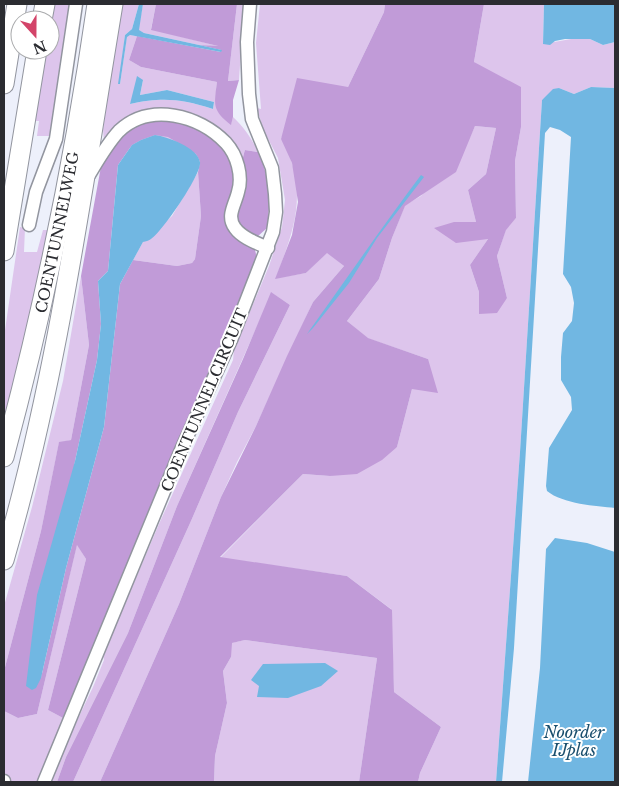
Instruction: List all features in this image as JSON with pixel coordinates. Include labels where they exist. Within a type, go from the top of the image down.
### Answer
[{"type":"highway","points":[[4,84],[17,4]]},
{"type":"highway","name":"COENTUNNELWEG","points":[[4,457],[35,336],[54,250],[98,4]]},
{"type":"highway","points":[[4,560],[31,459],[51,368],[69,272],[113,4]]},
{"type":"highway","points":[[4,252],[35,60]]},
{"type":"lane","points":[[29,225],[36,192],[56,138],[76,4]]},
{"type":"lane","name":"COENTUNNELCIRCUIT","points":[[44,782],[181,450],[231,340],[268,248],[276,212],[275,194],[272,168],[252,120],[247,42],[250,4]]},
{"type":"lane","points":[[83,186],[105,149],[120,130],[136,120],[153,114],[170,114],[187,119],[204,126],[226,143],[239,168],[239,192],[230,215],[235,228],[246,238],[268,248]]},
{"type":"shaded area","points":[[55,4],[71,4],[50,136],[37,136],[39,121],[34,121],[44,60],[60,60],[60,10],[54,10]]},
{"type":"shaded area","points":[[121,4],[139,4],[132,29],[125,35],[119,84],[127,36],[137,36],[129,60],[141,67],[217,82],[215,102],[231,124],[233,117],[241,125],[258,152],[245,150],[241,162],[104,142],[103,129]],"holes":[[[143,80],[140,95],[167,90],[214,102],[213,109],[172,100],[152,100],[130,104]]]},
{"type":"shaded area","points":[[143,4],[156,4],[151,29],[222,47],[199,45],[138,30]]},
{"type":"shaded area","points":[[156,4],[237,4],[228,81],[239,80],[233,100],[231,125],[217,111],[215,96],[217,82],[141,67],[129,60],[137,36],[221,52],[221,50],[199,45],[218,46],[151,30]]},
{"type":"shaded area","points":[[237,4],[244,4],[239,80],[228,81]]},
{"type":"shaded area","points":[[260,4],[385,4],[384,12],[348,87],[281,138],[292,163],[297,193],[291,236],[276,278],[306,273],[327,252],[344,266],[313,302],[256,426],[237,462],[221,497],[179,604],[100,782],[73,782],[238,412],[290,305],[272,293],[177,506],[128,633],[66,757],[57,782],[48,782],[93,687],[104,660],[103,655],[159,524],[233,360],[234,350],[269,266],[282,227],[285,200],[278,158],[263,129],[257,108],[261,109],[256,43]]},
{"type":"shaded area","points":[[385,4],[484,4],[474,62],[521,87],[521,127],[515,161],[516,218],[506,230],[497,256],[507,298],[497,313],[479,314],[479,292],[470,265],[488,239],[456,243],[434,228],[454,222],[476,222],[468,190],[486,174],[496,128],[475,126],[456,172],[405,206],[392,238],[379,279],[347,321],[368,338],[428,359],[438,393],[412,389],[397,447],[382,460],[357,474],[330,476],[303,474],[220,557],[347,576],[392,610],[394,692],[441,727],[420,773],[418,782],[359,782],[377,658],[245,640],[232,643],[231,657],[223,671],[227,703],[215,756],[214,782],[100,782],[179,604],[221,497],[256,426],[287,356],[313,302],[344,266],[327,253],[306,273],[275,279],[292,235],[298,202],[292,163],[281,139],[297,78],[348,87],[384,12]]},
{"type":"shaded area","points":[[484,4],[544,4],[543,44],[571,39],[590,39],[603,45],[615,42],[615,88],[591,87],[574,94],[559,88],[542,100],[520,452],[496,782],[418,782],[420,773],[441,727],[394,692],[391,609],[347,576],[220,558],[303,474],[330,476],[397,447],[412,389],[428,359],[367,338],[347,321],[379,279],[405,205],[421,196],[470,137],[475,126],[496,128],[486,174],[468,190],[476,222],[454,222],[488,239],[470,265],[479,292],[479,314],[507,298],[497,256],[506,229],[516,218],[515,161],[521,127],[474,62]]},
{"type":"shaded area","points":[[172,118],[208,133],[220,144],[230,159],[233,174],[232,189],[227,206],[254,246],[257,258],[236,312],[63,718],[48,710],[86,559],[77,545],[37,714],[18,718],[4,711],[4,671],[41,531],[59,442],[71,440],[89,345],[81,276],[102,161],[121,135],[145,121]],"holes":[[[155,135],[168,137],[196,154],[200,162],[198,172],[201,216],[195,259],[192,263],[177,266],[133,260],[120,284],[104,427],[66,568],[41,678],[75,461],[97,360],[101,324],[98,281],[108,271],[118,165],[132,145]]]},
{"type":"shaded area","points":[[245,150],[258,152],[267,180],[269,208],[267,228],[257,237],[245,230],[237,219],[236,214],[238,185]]},
{"type":"shaded area","points":[[198,172],[201,216],[195,259],[192,263],[177,266],[133,260],[143,242],[172,216]]},
{"type":"shaded area","points":[[20,227],[25,228],[24,252],[37,252],[43,230],[49,230],[4,426],[4,337]]},
{"type":"shaded area","points":[[81,276],[89,345],[71,440],[59,443],[41,531],[4,671],[4,606],[32,507],[63,381]]},
{"type":"shaded area","points":[[271,292],[290,305],[238,412],[73,782],[57,782],[66,757],[128,633],[177,506]]},
{"type":"shaded area","points":[[77,544],[86,559],[48,710],[63,718],[41,782],[9,782],[4,771],[4,711],[18,718],[37,714]]},
{"type":"shaded area","points":[[245,640],[377,658],[359,782],[214,782],[215,756],[227,703],[223,671],[231,657],[231,643]]},
{"type":"water","points":[[139,4],[143,4],[139,30],[144,33],[222,50],[221,52],[130,35],[127,37],[120,84],[118,84],[125,35],[132,29]]},
{"type":"water","points":[[544,4],[615,4],[615,42],[603,45],[590,39],[565,39],[555,41],[550,45],[543,44]]},
{"type":"water","points":[[137,76],[143,80],[140,95],[167,90],[214,102],[213,109],[172,100],[152,100],[130,104]]},
{"type":"water","name":"Noorder IJplas","points":[[591,87],[615,88],[615,508],[571,502],[547,491],[546,486],[549,448],[572,410],[571,397],[561,380],[561,357],[563,333],[572,321],[574,303],[571,287],[563,274],[571,137],[560,130],[550,127],[545,133],[514,648],[502,782],[496,782],[520,452],[542,100],[553,89],[559,88],[574,94]]},
{"type":"water","points":[[155,135],[174,140],[188,147],[198,157],[200,162],[199,168],[188,190],[164,226],[151,239],[143,242],[120,284],[104,427],[66,568],[41,678],[36,688],[32,690],[26,686],[37,595],[75,461],[97,360],[101,324],[98,281],[108,271],[118,165],[132,145]]},
{"type":"water","points":[[421,175],[424,177],[377,238],[349,283],[307,334],[378,234]]},
{"type":"water","name":"Noorder IJplas","points":[[555,538],[587,543],[615,552],[615,782],[528,782],[540,668],[546,549]]},
{"type":"water","points":[[325,663],[338,671],[321,686],[288,698],[257,697],[259,686],[251,680],[263,664]]}]
